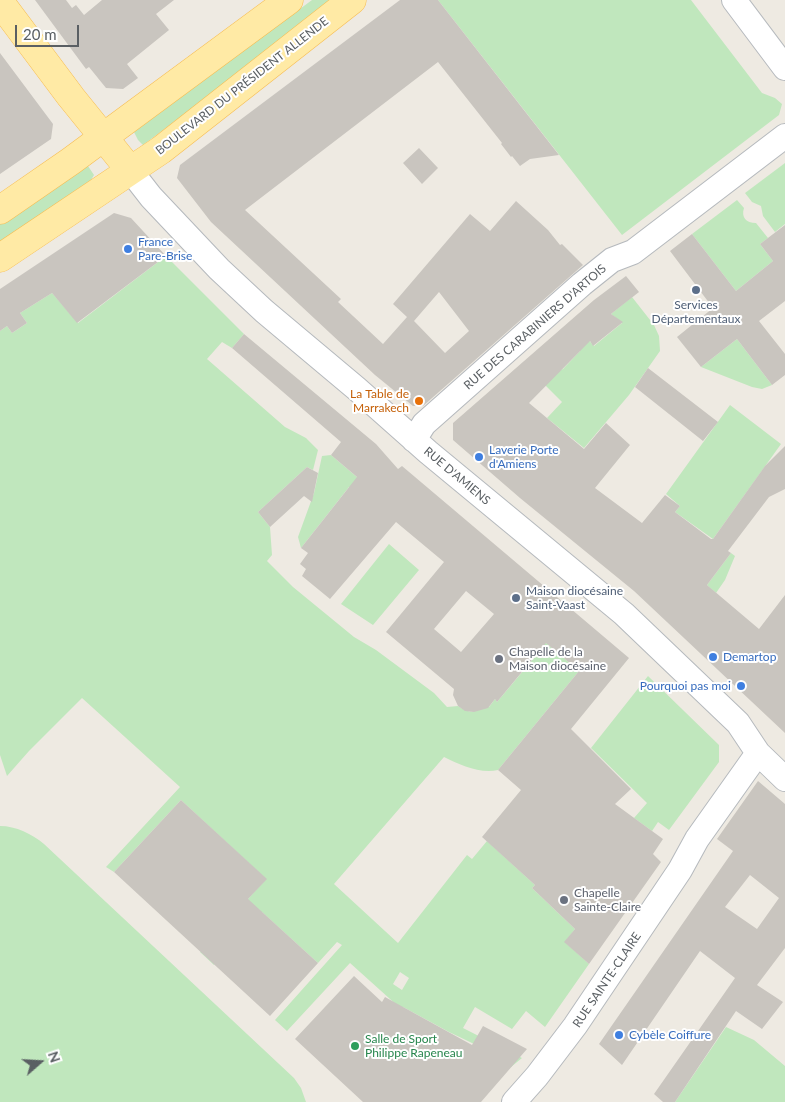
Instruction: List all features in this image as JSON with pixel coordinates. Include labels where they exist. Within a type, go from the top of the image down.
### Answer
[{"type":"main road","points":[[0,210],[71,161],[289,0]]},
{"type":"main road","name":"BOULEVARD DU PRÉSIDENT ALLENDE","points":[[10,251],[161,150],[352,0]]},
{"type":"main road","points":[[0,2],[130,170]]},
{"type":"street","points":[[734,0],[785,68]]},
{"type":"street","name":"RUE DES CARABINIERS D'ARTOIS","points":[[414,440],[424,424],[582,284],[612,260],[633,252],[785,136]]},
{"type":"street","name":"RUE D'AMIENS","points":[[130,170],[151,197],[219,269],[264,311],[357,389],[414,440],[624,614],[738,723],[758,753],[785,779]]},
{"type":"street","name":"RUE SAINTE-CLAIRE","points":[[514,1102],[576,1026],[680,870],[696,839],[758,753]]},
{"type":"green space","points":[[312,0],[337,0],[143,145],[138,140],[134,132]]},
{"type":"green space","points":[[438,0],[691,0],[762,93],[775,98],[782,104],[779,115],[622,235]]},
{"type":"green space","points":[[785,163],[785,224],[775,232],[763,216],[761,206],[752,202],[745,193]]},
{"type":"green space","points":[[88,166],[94,175],[91,180],[0,242],[0,223]]},
{"type":"green space","points":[[737,200],[744,208],[743,214],[745,219],[756,223],[768,238],[760,244],[773,261],[736,291],[692,234]]},
{"type":"green space","points":[[166,256],[244,334],[232,348],[222,342],[207,359],[285,427],[306,438],[318,450],[313,470],[307,467],[258,512],[270,527],[272,555],[267,561],[293,587],[354,637],[376,650],[434,693],[447,707],[458,706],[472,712],[486,705],[489,707],[495,699],[497,702],[539,652],[544,641],[579,671],[498,770],[477,770],[444,757],[334,884],[398,943],[467,855],[472,859],[487,841],[535,885],[532,888],[575,929],[565,942],[589,964],[545,1027],[526,1011],[512,1029],[475,1007],[463,1028],[522,1058],[511,1067],[495,1054],[403,1007],[400,1008],[350,963],[287,1031],[275,1020],[342,945],[337,942],[318,963],[262,912],[214,965],[200,952],[266,879],[181,800],[114,872],[106,867],[180,787],[82,698],[7,776],[0,755],[0,331],[7,326],[12,333],[27,323],[20,313],[52,293],[78,323]],"holes":[[[400,972],[409,978],[402,990],[393,984]]]},
{"type":"green space","points":[[632,297],[654,325],[659,336],[660,351],[629,395],[584,448],[547,418],[562,402],[539,379],[563,369],[580,351],[573,345],[585,336],[594,346],[622,323],[611,314]]},
{"type":"green space","points":[[737,339],[772,385],[762,389],[752,387],[701,367]]},
{"type":"green space","points":[[730,405],[781,444],[713,539],[675,512],[680,506],[666,494]]},
{"type":"green space","points":[[331,455],[371,489],[349,487],[301,548],[298,537],[314,493],[322,456]]},
{"type":"green space","points":[[389,544],[419,570],[373,625],[341,604]]},
{"type":"green space","points":[[731,553],[735,556],[725,580],[716,593],[707,585]]},
{"type":"green space","points":[[648,676],[719,745],[719,762],[669,830],[658,822],[652,831],[634,818],[647,803],[591,748]]},
{"type":"green space","points":[[0,826],[24,831],[44,844],[294,1078],[301,1088],[306,1102],[0,1102]]},
{"type":"green space","points":[[726,1027],[754,1040],[785,1066],[785,1102],[675,1102]]},
{"type":"building","points":[[35,0],[66,0],[72,8],[76,5],[84,15],[102,0],[174,0],[156,14],[169,30],[127,64],[138,78],[123,89],[106,88],[89,67],[86,69]]},
{"type":"building","points":[[400,0],[438,0],[559,155],[530,159],[520,166],[438,62],[245,210],[341,299],[338,302],[383,344],[407,317],[393,304],[470,214],[490,231],[516,201],[583,265],[423,406],[413,406],[375,375],[211,222],[177,178],[180,165]],"holes":[[[439,292],[469,331],[445,353],[414,321]]]},
{"type":"building","points":[[0,53],[53,124],[51,139],[0,174]]},
{"type":"building","points":[[419,148],[438,168],[422,184],[403,163]]},
{"type":"building","points":[[114,213],[131,218],[166,256],[77,323],[52,293],[20,313],[27,323],[12,333],[7,326],[0,331],[0,289]]},
{"type":"building","points":[[785,225],[785,301],[759,321],[785,354],[785,375],[772,385],[737,339],[701,367],[677,337],[713,308],[670,251],[692,234],[736,291],[773,261],[760,244]]},
{"type":"building","points":[[626,276],[639,292],[611,314],[623,322],[593,346],[590,341],[529,403],[584,449],[606,423],[630,445],[595,488],[642,523],[665,495],[680,506],[675,512],[711,539],[713,539],[765,466],[785,446],[785,489],[769,497],[728,551],[731,553],[707,585],[759,629],[785,595],[785,733],[634,591],[520,498],[453,440],[453,423],[594,300]]},
{"type":"building","points":[[244,334],[376,444],[398,469],[402,466],[629,658],[571,729],[631,789],[615,804],[663,839],[653,854],[661,862],[589,964],[564,942],[575,929],[532,888],[535,885],[482,837],[521,790],[498,770],[579,671],[546,643],[497,702],[495,699],[488,708],[474,712],[465,711],[458,706],[453,695],[454,689],[386,632],[444,562],[396,522],[330,599],[302,576],[306,569],[300,564],[308,553],[301,548],[357,477],[331,455],[341,442],[232,348]],"holes":[[[466,591],[494,614],[461,652],[434,629]]]},
{"type":"building","points":[[648,368],[718,422],[703,441],[635,387]]},
{"type":"building","points":[[307,467],[318,473],[312,502],[304,496],[270,527],[258,512]]},
{"type":"building","points":[[758,781],[785,804],[785,948],[757,985],[783,1002],[762,1029],[736,1011],[675,1102],[663,1102],[654,1094],[735,978],[700,951],[622,1065],[599,1044],[733,851],[717,839]],"holes":[[[750,875],[779,898],[757,929],[725,907]]]},
{"type":"building","points":[[181,800],[267,879],[248,899],[318,963],[270,1016],[114,872]]},
{"type":"building","points":[[354,976],[382,1002],[385,997],[472,1045],[483,1026],[527,1049],[481,1102],[363,1102],[295,1039]]},
{"type":"place","name":"France Pare-Brise","points":[[128,249]]},
{"type":"place","name":"Services Départementaux","points":[[696,290]]},
{"type":"place","name":"La Table de Marrakech","points":[[419,401]]},
{"type":"place","name":"Laverie Porte d'Amiens","points":[[479,457]]},
{"type":"place","name":"Maison diocésaine Saint-Vaast","points":[[516,598]]},
{"type":"place","name":"Demartop","points":[[713,657]]},
{"type":"place","name":"Chapelle de la Maison diocésaine","points":[[499,659]]},
{"type":"place","name":"Pourquoi pas moi","points":[[741,686]]},
{"type":"place","name":"Chapelle Sainte-Claire","points":[[564,900]]},
{"type":"place","name":"Cybèle Coiffure","points":[[619,1035]]},
{"type":"place","name":"Salle de Sport Philippe Rapeneau","points":[[355,1046]]}]
